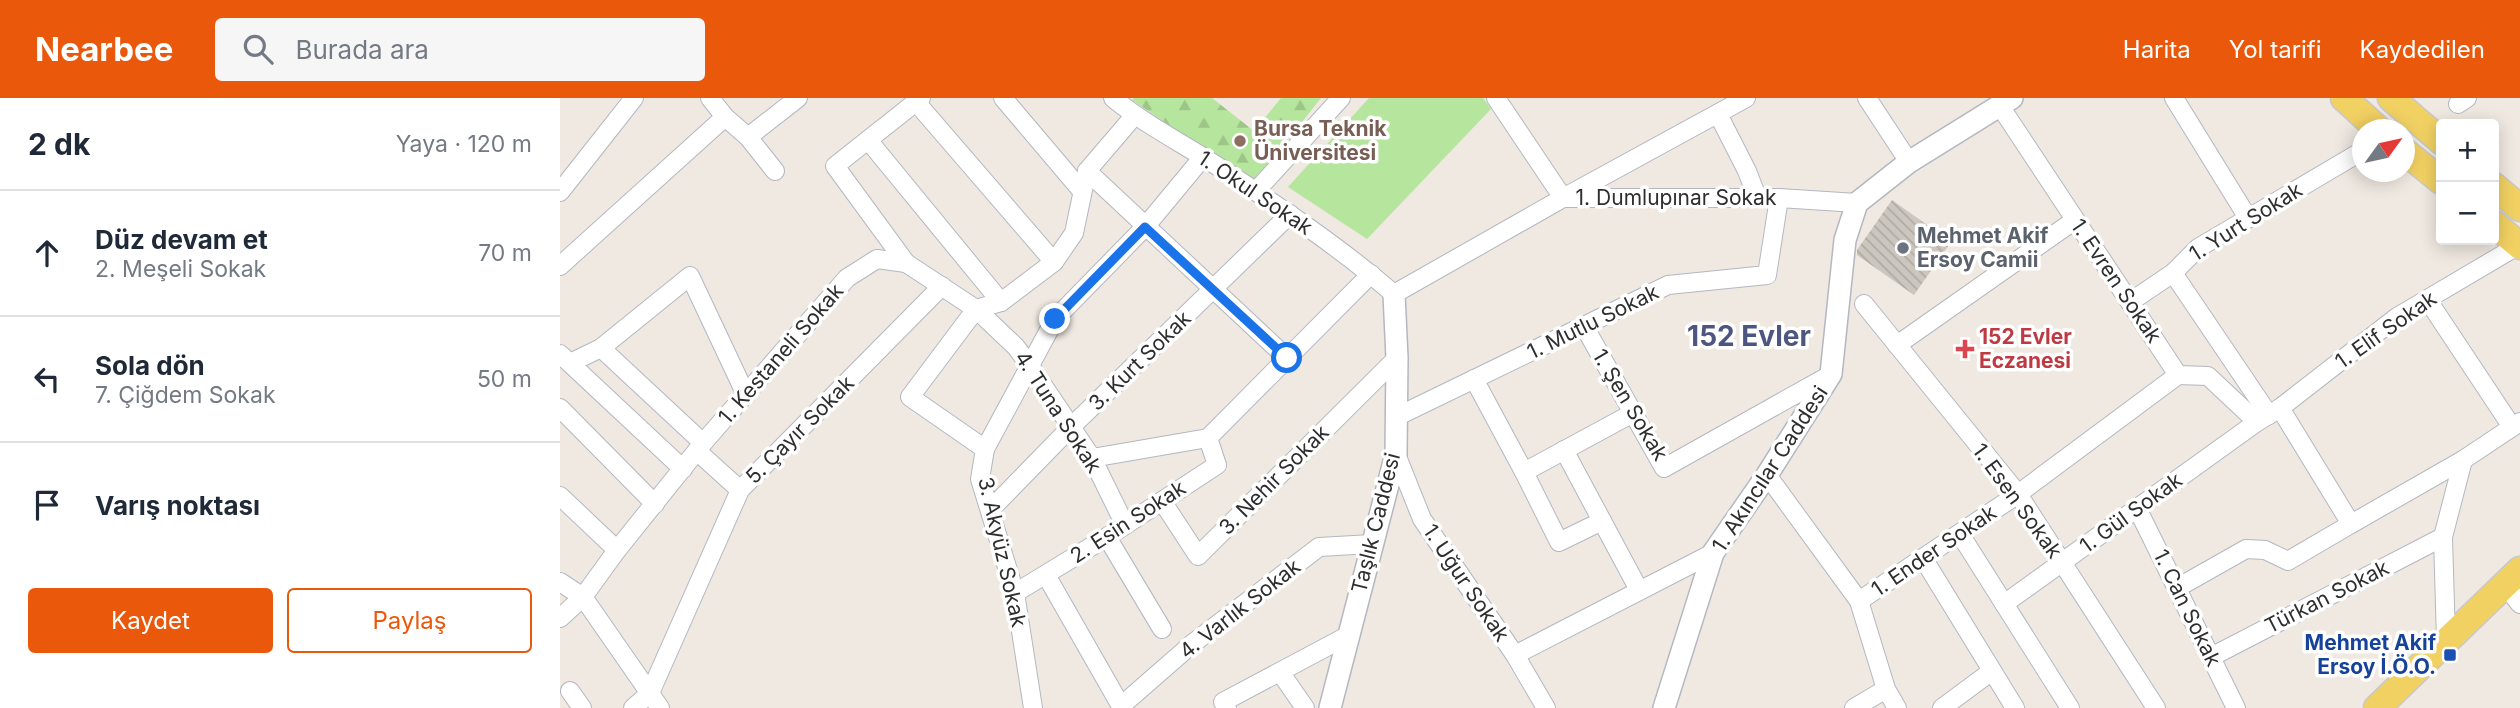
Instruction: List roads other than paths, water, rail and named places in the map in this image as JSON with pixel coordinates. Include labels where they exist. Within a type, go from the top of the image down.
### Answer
[{"type":"main road","points":[[2344,98],[2367,119]]},
{"type":"main road","points":[[2391,98],[2436,137]]},
{"type":"main road","points":[[2415,160],[2436,177]]},
{"type":"main road","points":[[2499,190],[2520,208]]},
{"type":"main road","points":[[2499,228],[2520,246]]},
{"type":"main road","points":[[2377,708],[2446,641],[2515,586]]},
{"type":"street","points":[[560,192],[634,98]]},
{"type":"street","points":[[709,98],[725,117],[748,137],[775,171]]},
{"type":"street","points":[[748,137],[798,98]]},
{"type":"street","points":[[1003,98],[1082,190]]},
{"type":"street","name":"1. Okul Sokak","points":[[1113,98],[1134,116],[1290,214],[1394,294]]},
{"type":"street","points":[[1256,191],[1341,98]]},
{"type":"street","points":[[1496,98],[1563,198],[1746,98]]},
{"type":"street","points":[[1867,98],[1909,162]]},
{"type":"street","points":[[2174,98],[2248,218]]},
{"type":"street","points":[[976,309],[906,263],[835,166],[919,100],[1054,262]]},
{"type":"street","points":[[1857,203],[1909,162],[2006,102]]},
{"type":"street","name":"1. Evren Sokak","points":[[2006,102],[2075,220],[2178,375]]},
{"type":"street","points":[[1718,114],[1757,197]]},
{"type":"street","points":[[985,449],[910,397],[976,309],[1001,302],[1054,262],[1074,233],[1087,171],[1134,116]]},
{"type":"street","points":[[560,266],[725,117]]},
{"type":"street","points":[[868,140],[1001,302]]},
{"type":"street","name":"3. Akyüz Sokak","points":[[1032,708],[1015,593],[980,479],[985,449],[1055,319],[1145,227],[1203,157]]},
{"type":"street","name":"1. Yurt Sokak","points":[[2269,415],[2173,273],[2198,248],[2352,157]]},
{"type":"street","points":[[1087,171],[1287,358]]},
{"type":"street","name":"1. Dumlupınar Sokak","points":[[1394,294],[1563,198],[1757,197],[1857,203]]},
{"type":"street","name":"1. Mutlu Sokak","points":[[1396,417],[1668,285],[1767,275],[1779,198]]},
{"type":"street","name":"1. Akıncılar Caddesi","points":[[1664,708],[1713,553],[1767,475],[1831,374],[1845,240],[1857,203]]},
{"type":"street","name":"3. Kurt Sokak","points":[[990,510],[1290,214]]},
{"type":"street","points":[[1897,345],[2075,220]]},
{"type":"street","name":"1. Elif Sokak","points":[[2269,415],[2397,317],[2520,246]]},
{"type":"street","name":"1. Kestaneli Sokak","points":[[560,618],[583,597],[700,447],[847,278],[877,259],[906,263]]},
{"type":"street","points":[[2130,302],[2173,273]]},
{"type":"street","points":[[1092,458],[1208,438],[1371,274]]},
{"type":"street","points":[[683,469],[565,359],[600,348],[690,276],[746,395]]},
{"type":"street","name":"5. Çayır Sokak","points":[[633,708],[655,701],[740,490],[943,286]]},
{"type":"street","name":"Taşlık Caddesi","points":[[1330,708],[1396,454],[1397,358],[1394,294]]},
{"type":"street","points":[[2177,588],[2246,549],[2265,550],[2288,561],[2463,460],[2516,424],[2427,299]]},
{"type":"street","name":"1. Esen Sokak","points":[[1864,304],[2018,494],[2156,708]]},
{"type":"street","name":"4. Tuna Sokak","points":[[976,309],[1016,346],[1030,366],[1092,458],[1125,525]]},
{"type":"street","name":"1. Şen Sokak","points":[[1584,326],[1664,468],[1831,374]]},
{"type":"street","points":[[600,348],[740,490]]},
{"type":"street","name":"3. Nehir Sokak","points":[[1162,501],[1198,556],[1397,358]]},
{"type":"street","points":[[2178,375],[2208,376],[2269,415],[2351,524]]},
{"type":"street","name":"1. Ender Sokak","points":[[1859,601],[2018,494],[2178,375]]},
{"type":"street","points":[[1474,379],[1559,542],[1602,521]]},
{"type":"street","points":[[560,408],[655,503]]},
{"type":"street","points":[[1524,472],[1633,414]]},
{"type":"street","name":"1. Gül Sokak","points":[[2004,604],[2269,415]]},
{"type":"street","name":"2. Esin Sokak","points":[[1015,593],[1217,465],[1208,438]]},
{"type":"street","points":[[1564,450],[1639,590]]},
{"type":"street","name":"1. Uğur Sokak","points":[[1396,454],[1422,519],[1515,655],[1546,708]]},
{"type":"street","points":[[2446,641],[2443,537],[2463,460]]},
{"type":"street","points":[[1767,475],[1859,601],[1885,689],[1897,708]]},
{"type":"street","points":[[560,496],[617,550]]},
{"type":"street","name":"1. Can Sokak","points":[[2137,508],[2236,708]]},
{"type":"street","points":[[1960,534],[2070,708]]},
{"type":"street","points":[[1107,537],[1163,629]]},
{"type":"street","name":"Türkan Sokak","points":[[2211,657],[2443,537]]},
{"type":"street","name":"4. Varlık Sokak","points":[[1122,707],[1192,644],[1319,547],[1372,544]]},
{"type":"street","points":[[1515,655],[1713,553]]},
{"type":"street","points":[[1923,558],[2015,708]]},
{"type":"street","points":[[1045,575],[1122,707]]},
{"type":"street","points":[[560,582],[583,597],[655,701]]},
{"type":"street","points":[[1225,705],[1348,636]]},
{"type":"street","points":[[1942,708],[1993,671]]},
{"type":"street","points":[[1280,672],[1305,708]]},
{"type":"street","points":[[1854,708],[1885,689]]},
{"type":"street","points":[[570,691],[582,708]]},
{"type":"place","name":"Bursa Teknik Üniversitesi","points":[[1240,141]]},
{"type":"place","name":"Mehmet Akif Ersoy Camii","points":[[1903,248]]},
{"type":"place","name":"152 Evler Eczanesi","points":[[1965,349]]},
{"type":"place","name":"Mehmet Akif Ersoy İ.Ö.O.","points":[[2450,655]]},
{"type":"district","name":"152 Evler","points":[[1749,336]]}]
